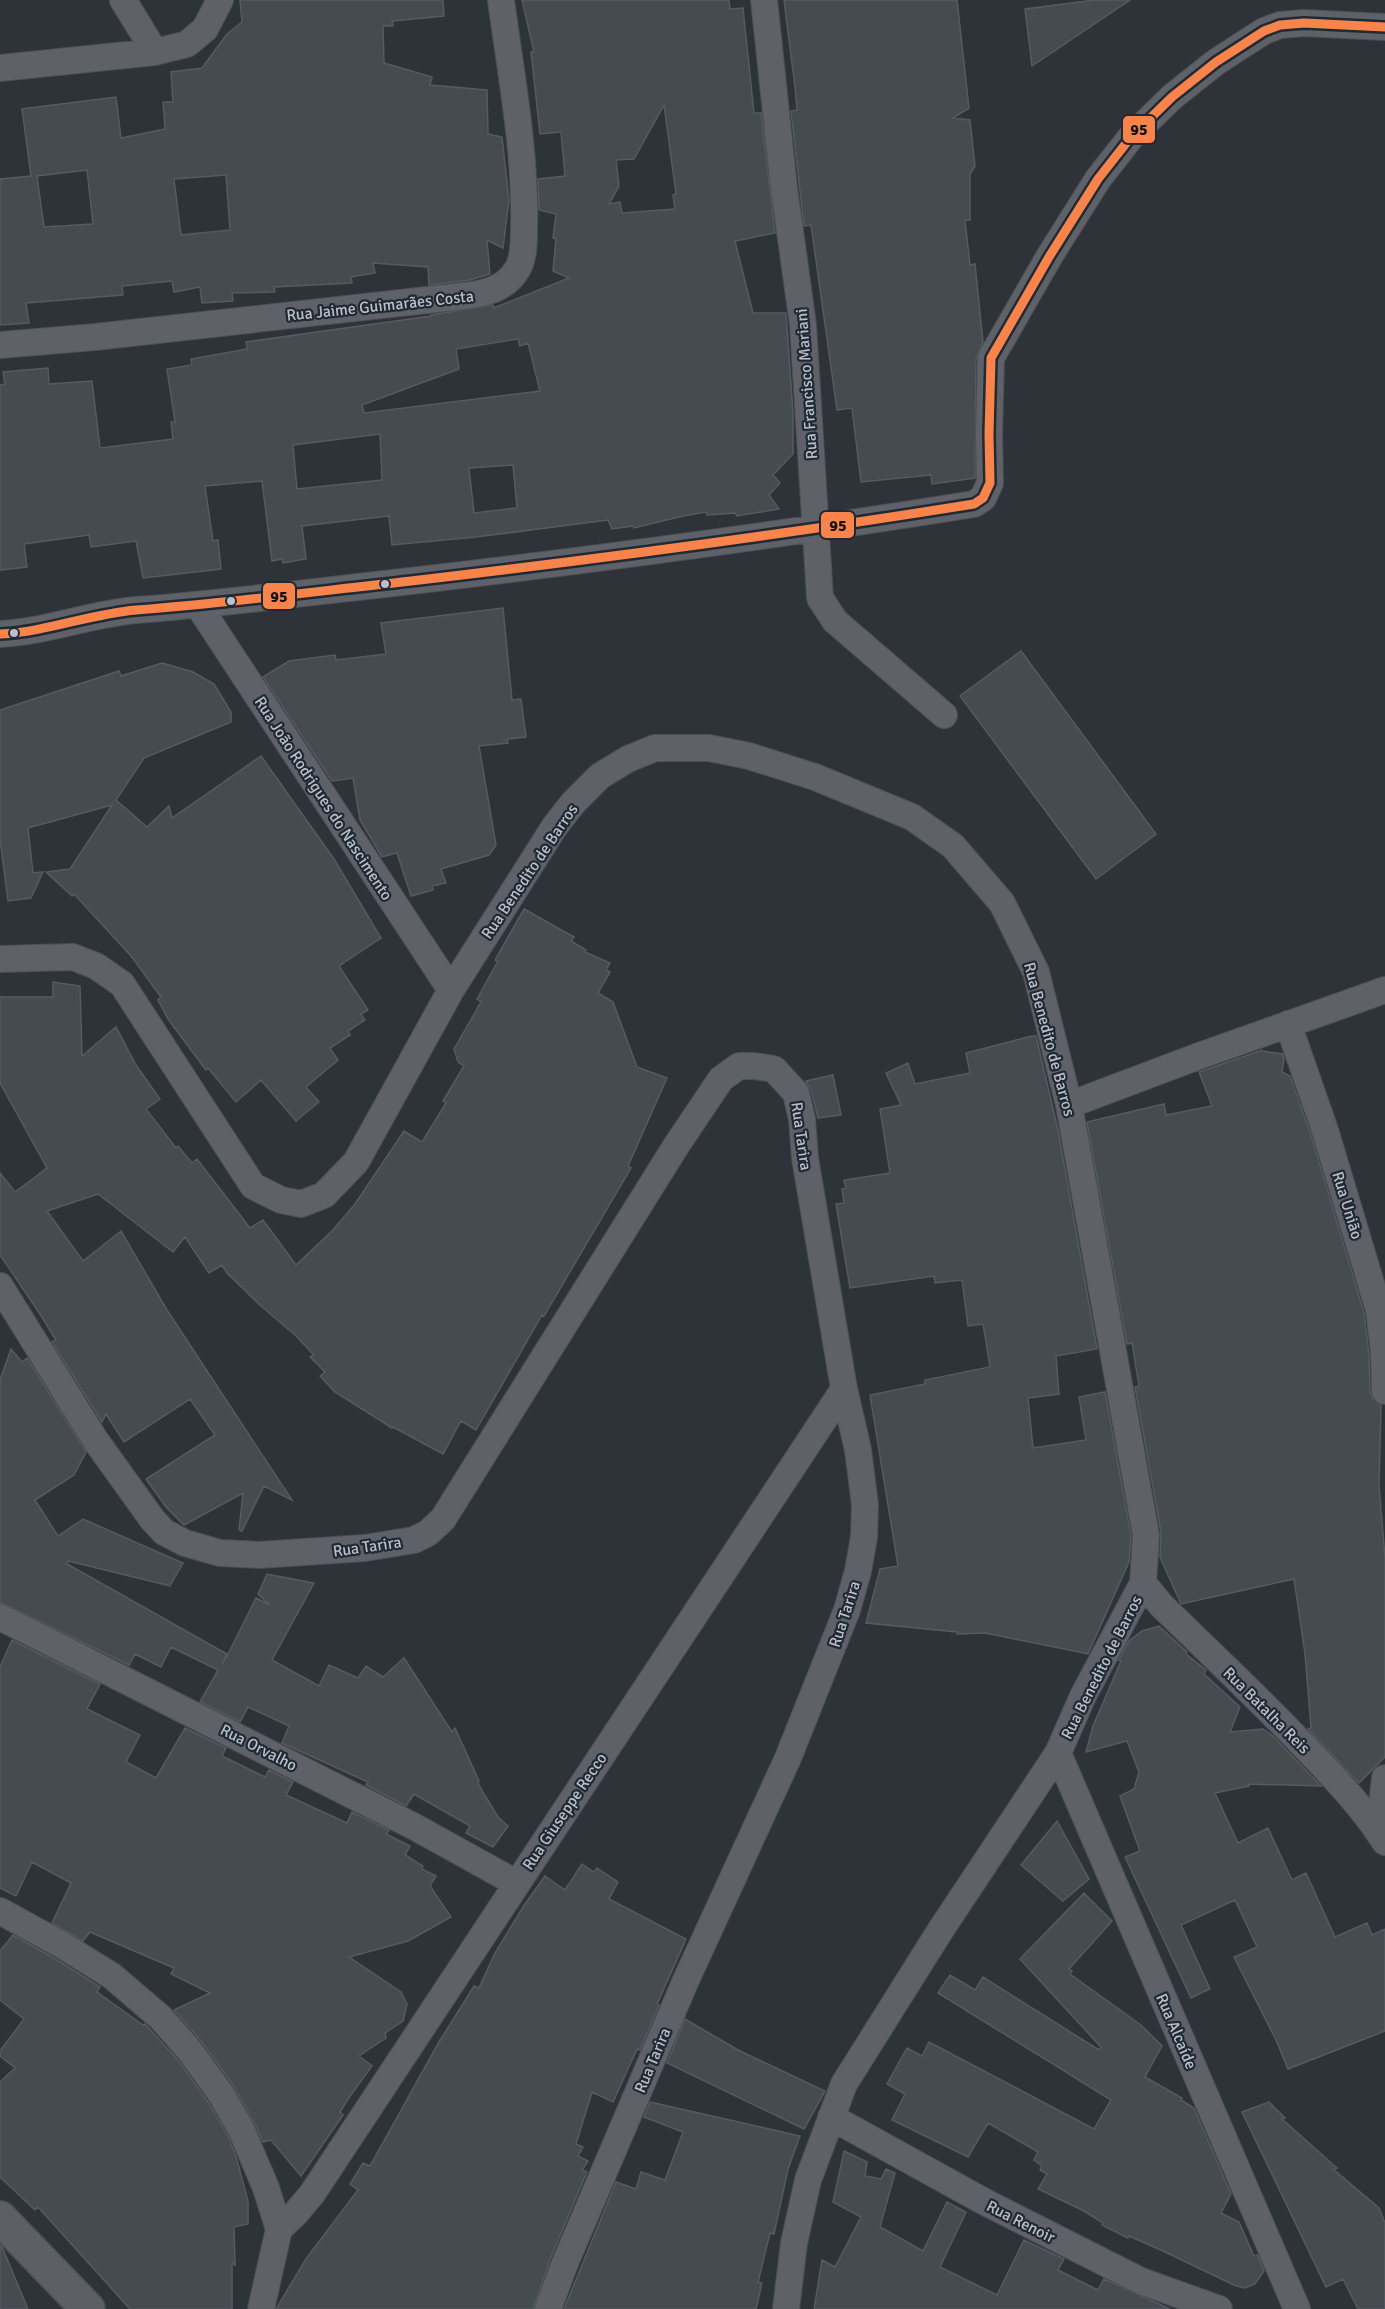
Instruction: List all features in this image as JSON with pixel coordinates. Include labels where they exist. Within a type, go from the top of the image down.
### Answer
[{"type":"street","points":[[123,0],[155,52]]},
{"type":"street","points":[[0,68],[155,52],[187,44],[205,29],[220,0]]},
{"type":"street","name":"Rua Jaime Guimarães Costa","points":[[0,345],[95,337],[489,293],[506,283],[519,268],[524,246],[525,188],[501,0]]},
{"type":"street","name":"Rua Francisco Mariani","points":[[764,0],[784,188],[804,325],[820,598],[835,621],[944,715]]},
{"type":"street","points":[[7,637],[130,611],[552,564],[815,530],[974,504],[987,492],[991,474],[989,423],[991,358],[1049,257],[1098,179],[1131,137],[1172,97],[1226,55],[1264,31],[1280,25],[1304,23],[1385,27]]},
{"type":"street","name":"Rua João Rodrigues do Nascimento","points":[[198,605],[451,990]]},
{"type":"street","name":"Rua Benedito de Barros","points":[[0,959],[72,957],[96,966],[122,984],[253,1186],[282,1200],[301,1204],[324,1195],[356,1162],[451,990],[555,826],[573,802],[600,776],[628,759],[655,748],[709,748],[749,756],[815,777],[912,817],[953,846],[1002,903],[1036,972],[1069,1105],[1146,1535],[1143,1583],[1083,1696],[1058,1753],[940,1931],[850,2075],[831,2117],[808,2180],[794,2243],[786,2309]]},
{"type":"street","points":[[1069,1105],[1385,990]]},
{"type":"street","name":"Rua União","points":[[1288,1024],[1325,1130],[1379,1310],[1384,1353],[1385,1391]]},
{"type":"street","name":"Rua Tarira","points":[[0,1286],[96,1441],[152,1519],[164,1532],[185,1544],[220,1553],[259,1556],[365,1548],[414,1540],[428,1533],[444,1519],[676,1146],[721,1080],[739,1066],[774,1069],[796,1093],[844,1389],[858,1450],[865,1505],[864,1537],[847,1610],[788,1758],[686,1980],[548,2309]]},
{"type":"street","name":"Rua Giuseppe Recco","points":[[279,2229],[312,2194],[844,1389]]},
{"type":"street","name":"Rua Batalha Reis","points":[[1143,1583],[1161,1605],[1315,1758],[1367,1815],[1382,1837]]},
{"type":"street","name":"Rua Orvalho","points":[[0,1617],[405,1821],[516,1883]]},
{"type":"street","name":"Rua Alcaíde","points":[[1058,1753],[1297,2309]]},
{"type":"street","points":[[1382,1837],[1385,1778]]},
{"type":"street","points":[[0,1911],[112,1976],[161,2018],[221,2094],[241,2129],[266,2187],[279,2229],[261,2309]]},
{"type":"street","name":"Rua Renoir","points":[[831,2117],[983,2201],[1141,2281],[1219,2309]]},
{"type":"street","points":[[0,2218],[88,2309]]},
{"type":"building","points":[[240,0],[443,0],[444,16],[392,21],[393,26],[383,26],[384,63],[432,77],[430,85],[487,90],[488,134],[502,137],[509,200],[503,248],[487,240],[490,274],[470,280],[429,285],[428,267],[373,263],[375,273],[351,277],[352,283],[274,287],[275,292],[232,293],[233,301],[202,303],[200,287],[174,292],[172,281],[122,286],[123,295],[26,303],[29,323],[0,325],[0,179],[31,176],[22,109],[116,97],[121,138],[165,129],[163,102],[173,102],[171,72],[202,68],[227,34],[242,22]],"holes":[[[87,170],[93,224],[44,227],[37,176]],[[226,175],[230,230],[181,235],[174,179]]]},
{"type":"building","points":[[522,0],[729,0],[730,9],[743,8],[754,113],[761,113],[775,233],[735,241],[753,313],[786,313],[793,413],[793,454],[773,475],[780,483],[769,495],[779,509],[737,516],[735,513],[707,515],[706,512],[634,528],[633,526],[612,529],[608,520],[392,545],[389,516],[302,526],[306,559],[283,563],[282,559],[272,561],[262,481],[205,486],[213,541],[218,540],[221,569],[143,578],[136,541],[91,547],[89,535],[24,544],[27,567],[0,570],[0,385],[5,384],[3,372],[48,368],[49,384],[92,381],[100,448],[173,439],[171,422],[175,422],[167,369],[192,365],[191,359],[247,349],[246,342],[493,305],[494,308],[569,278],[553,271],[556,214],[539,210],[538,179],[565,176],[561,132],[540,134],[531,52],[534,52]],"holes":[[[664,105],[676,194],[673,195],[675,209],[622,213],[620,202],[609,204],[619,186],[616,160],[634,159]],[[518,339],[520,346],[528,343],[540,391],[364,413],[362,405],[459,369],[456,349]],[[380,434],[382,480],[297,489],[293,445]],[[513,465],[517,508],[474,513],[469,468]]]},
{"type":"building","points":[[784,0],[957,0],[969,108],[953,118],[970,120],[975,166],[970,174],[970,220],[965,220],[970,265],[975,264],[983,342],[976,358],[975,478],[932,484],[931,475],[861,482],[852,408],[837,410],[811,225],[804,226],[791,111],[797,110],[795,87]]},
{"type":"building","points":[[1095,0],[1130,0],[1032,66],[1025,9]]},
{"type":"building","points":[[503,608],[512,700],[521,699],[526,737],[507,739],[508,743],[479,746],[496,845],[489,855],[441,869],[446,883],[432,886],[433,890],[411,896],[397,853],[382,857],[360,820],[353,778],[332,781],[263,677],[289,661],[335,655],[336,660],[386,654],[381,623]]},
{"type":"building","points":[[1021,651],[1156,834],[1096,879],[960,696]]},
{"type":"building","points":[[162,663],[193,672],[214,684],[231,712],[231,722],[144,758],[116,800],[147,827],[169,806],[172,818],[261,756],[334,859],[381,938],[339,966],[368,1010],[361,1014],[365,1020],[348,1031],[350,1035],[330,1048],[338,1060],[306,1087],[319,1102],[296,1121],[261,1080],[236,1102],[208,1068],[206,1070],[168,1019],[158,1000],[161,997],[131,956],[74,894],[72,896],[46,872],[70,869],[112,805],[28,828],[33,873],[43,872],[31,898],[8,901],[0,839],[0,710],[119,671],[121,676]]},
{"type":"building","points":[[524,909],[574,937],[571,941],[586,950],[585,952],[610,963],[606,970],[610,972],[598,993],[613,1002],[637,1067],[667,1078],[628,1166],[631,1168],[544,1316],[542,1315],[476,1430],[461,1421],[443,1454],[392,1428],[335,1392],[320,1376],[325,1372],[310,1357],[314,1355],[295,1335],[261,1306],[227,1273],[222,1265],[209,1273],[185,1237],[173,1252],[98,1194],[47,1211],[83,1261],[121,1231],[167,1310],[292,1500],[264,1486],[242,1531],[239,1530],[243,1493],[184,1525],[166,1507],[146,1479],[215,1435],[190,1399],[124,1442],[106,1414],[102,1422],[52,1342],[56,1340],[0,1255],[0,1173],[15,1192],[47,1168],[0,1083],[0,997],[53,997],[53,982],[80,986],[82,1056],[116,1027],[136,1065],[160,1099],[146,1109],[176,1148],[178,1146],[192,1163],[197,1159],[250,1228],[263,1220],[296,1265],[333,1230],[355,1204],[404,1131],[422,1142],[446,1103],[443,1101],[464,1066],[458,1062],[454,1049],[481,1002],[477,999],[498,961],[495,960]]},
{"type":"building","points":[[1036,1036],[1058,1130],[1097,1349],[1056,1356],[1059,1394],[1028,1398],[1033,1448],[1086,1440],[1079,1397],[1105,1392],[1131,1536],[1129,1562],[1088,1654],[985,1633],[957,1634],[957,1632],[866,1623],[880,1569],[898,1566],[870,1395],[925,1384],[925,1380],[990,1367],[983,1324],[968,1326],[962,1280],[935,1283],[934,1276],[850,1288],[836,1204],[844,1203],[842,1189],[846,1188],[844,1180],[890,1173],[880,1109],[901,1105],[886,1073],[908,1063],[915,1084],[970,1073],[966,1053]]},
{"type":"building","points":[[1262,1050],[1283,1054],[1282,1072],[1290,1076],[1311,1135],[1364,1313],[1369,1354],[1370,1392],[1373,1399],[1381,1405],[1379,1486],[1385,1557],[1385,1757],[1359,1783],[1308,1729],[1311,1728],[1305,1654],[1294,1579],[1181,1604],[1160,1557],[1161,1532],[1135,1387],[1139,1386],[1132,1343],[1127,1344],[1087,1122],[1164,1104],[1166,1115],[1212,1106],[1199,1072]]},
{"type":"building","points":[[833,1075],[841,1115],[818,1118],[811,1090],[806,1081]]},
{"type":"building","points":[[11,1349],[22,1362],[27,1358],[86,1452],[74,1475],[35,1500],[58,1536],[83,1519],[183,1563],[170,1586],[68,1561],[67,1564],[227,1654],[222,1664],[256,1598],[270,1605],[258,1594],[267,1574],[314,1583],[272,1660],[319,1686],[329,1665],[358,1678],[366,1666],[383,1677],[404,1658],[452,1732],[455,1728],[479,1781],[478,1784],[498,1817],[508,1826],[493,1847],[466,1833],[470,1826],[414,1794],[406,1806],[366,1785],[368,1782],[282,1743],[289,1726],[248,1707],[240,1722],[200,1702],[218,1670],[171,1647],[161,1667],[135,1654],[129,1665],[0,1602],[0,1380]]},
{"type":"building","points":[[1159,1626],[1187,1652],[1186,1654],[1206,1670],[1204,1674],[1240,1707],[1230,1732],[1263,1729],[1273,1736],[1321,1786],[1248,1784],[1249,1786],[1215,1793],[1238,1843],[1268,1828],[1292,1880],[1306,1873],[1335,1937],[1367,1923],[1372,1935],[1385,1929],[1385,2031],[1288,2069],[1234,1957],[1257,1947],[1235,1900],[1181,1925],[1210,1989],[1191,1998],[1125,1857],[1140,1851],[1120,1796],[1134,1789],[1139,1772],[1127,1741],[1086,1752],[1093,1726],[1129,1641],[1142,1631]]},
{"type":"building","points":[[12,1640],[100,1684],[87,1709],[140,1735],[126,1762],[156,1778],[185,1728],[226,1748],[222,1756],[265,1777],[269,1770],[293,1782],[286,1795],[347,1823],[352,1812],[389,1830],[386,1834],[410,1846],[405,1855],[423,1866],[422,1869],[436,1876],[430,1886],[451,1917],[408,1941],[349,1957],[401,1992],[407,2004],[403,2021],[385,2033],[386,2038],[359,2056],[372,2066],[348,2099],[340,2112],[343,2115],[301,2176],[271,2140],[263,2142],[233,2085],[202,2042],[174,2010],[210,1993],[171,1974],[174,1968],[90,1932],[83,1941],[52,1923],[71,1883],[32,1862],[16,1896],[0,1888],[0,1667]]},
{"type":"building","points":[[1057,1821],[1089,1879],[1063,1901],[1021,1865]]},
{"type":"building","points":[[582,1864],[594,1872],[597,1868],[618,1882],[609,1899],[686,1939],[657,2004],[659,2005],[640,2050],[637,2049],[613,2102],[592,2092],[576,2144],[583,2147],[578,2156],[588,2161],[582,2170],[587,2172],[551,2257],[533,2309],[276,2309],[306,2259],[358,2190],[350,2184],[363,2163],[370,2166],[439,2042],[474,1986],[479,1988],[495,1953],[525,1904],[545,1876],[565,1890]]},
{"type":"building","points":[[1084,1893],[1112,1921],[1069,1969],[1072,1971],[1070,1974],[1141,2025],[1162,2046],[1145,2077],[1182,2098],[1181,2100],[1194,2108],[1231,2194],[1221,2213],[1239,2222],[1254,2256],[1258,2255],[1264,2271],[1255,2284],[1245,2288],[1236,2286],[1163,2251],[1129,2236],[1128,2238],[1102,2225],[1103,2223],[1084,2211],[1038,2189],[1047,2174],[1040,2170],[1042,2166],[1034,2160],[1038,2152],[988,2123],[968,2157],[892,2120],[905,2094],[887,2084],[907,2048],[922,2056],[929,2042],[1094,2129],[1111,2100],[938,1993],[950,1975],[975,1990],[983,1977],[1099,2050],[1101,2047],[1020,1959]]},
{"type":"building","points":[[13,1935],[100,1987],[97,1992],[143,2025],[145,2024],[178,2060],[208,2102],[228,2136],[248,2201],[248,2224],[234,2227],[235,2265],[232,2263],[232,2309],[130,2309],[38,2207],[35,2210],[0,2177],[0,2082],[15,2068],[0,2056],[0,2051],[24,2019],[0,2000],[0,1951]]},
{"type":"building","points":[[685,2019],[738,2050],[825,2091],[804,2129],[667,2063]]},
{"type":"building","points":[[650,2102],[800,2136],[788,2169],[774,2234],[770,2233],[758,2282],[762,2283],[756,2309],[564,2309],[616,2182],[636,2189],[641,2172],[665,2180],[683,2132],[644,2117]]},
{"type":"building","points":[[1269,2102],[1285,2118],[1282,2119],[1337,2168],[1333,2169],[1379,2208],[1385,2223],[1385,2309],[1358,2309],[1343,2279],[1326,2287],[1242,2112]]},
{"type":"building","points":[[844,2151],[867,2162],[865,2176],[881,2179],[886,2169],[895,2173],[880,2227],[923,2251],[947,2202],[966,2212],[940,2267],[997,2295],[1024,2240],[1064,2259],[1058,2270],[1098,2290],[1104,2279],[1170,2309],[814,2309],[822,2260],[835,2267],[861,2217],[833,2202]]},
{"type":"building","points":[[0,2245],[2,2247],[28,2309],[0,2309]]},
{"type":"transit line","name":"95","points":[[0,634],[34,630],[119,612],[274,597],[552,564],[763,536],[974,504],[983,498],[990,483],[991,358],[1049,257],[1098,179],[1131,137],[1172,97],[1216,62],[1264,31],[1280,25],[1304,23],[1385,27]]}]
